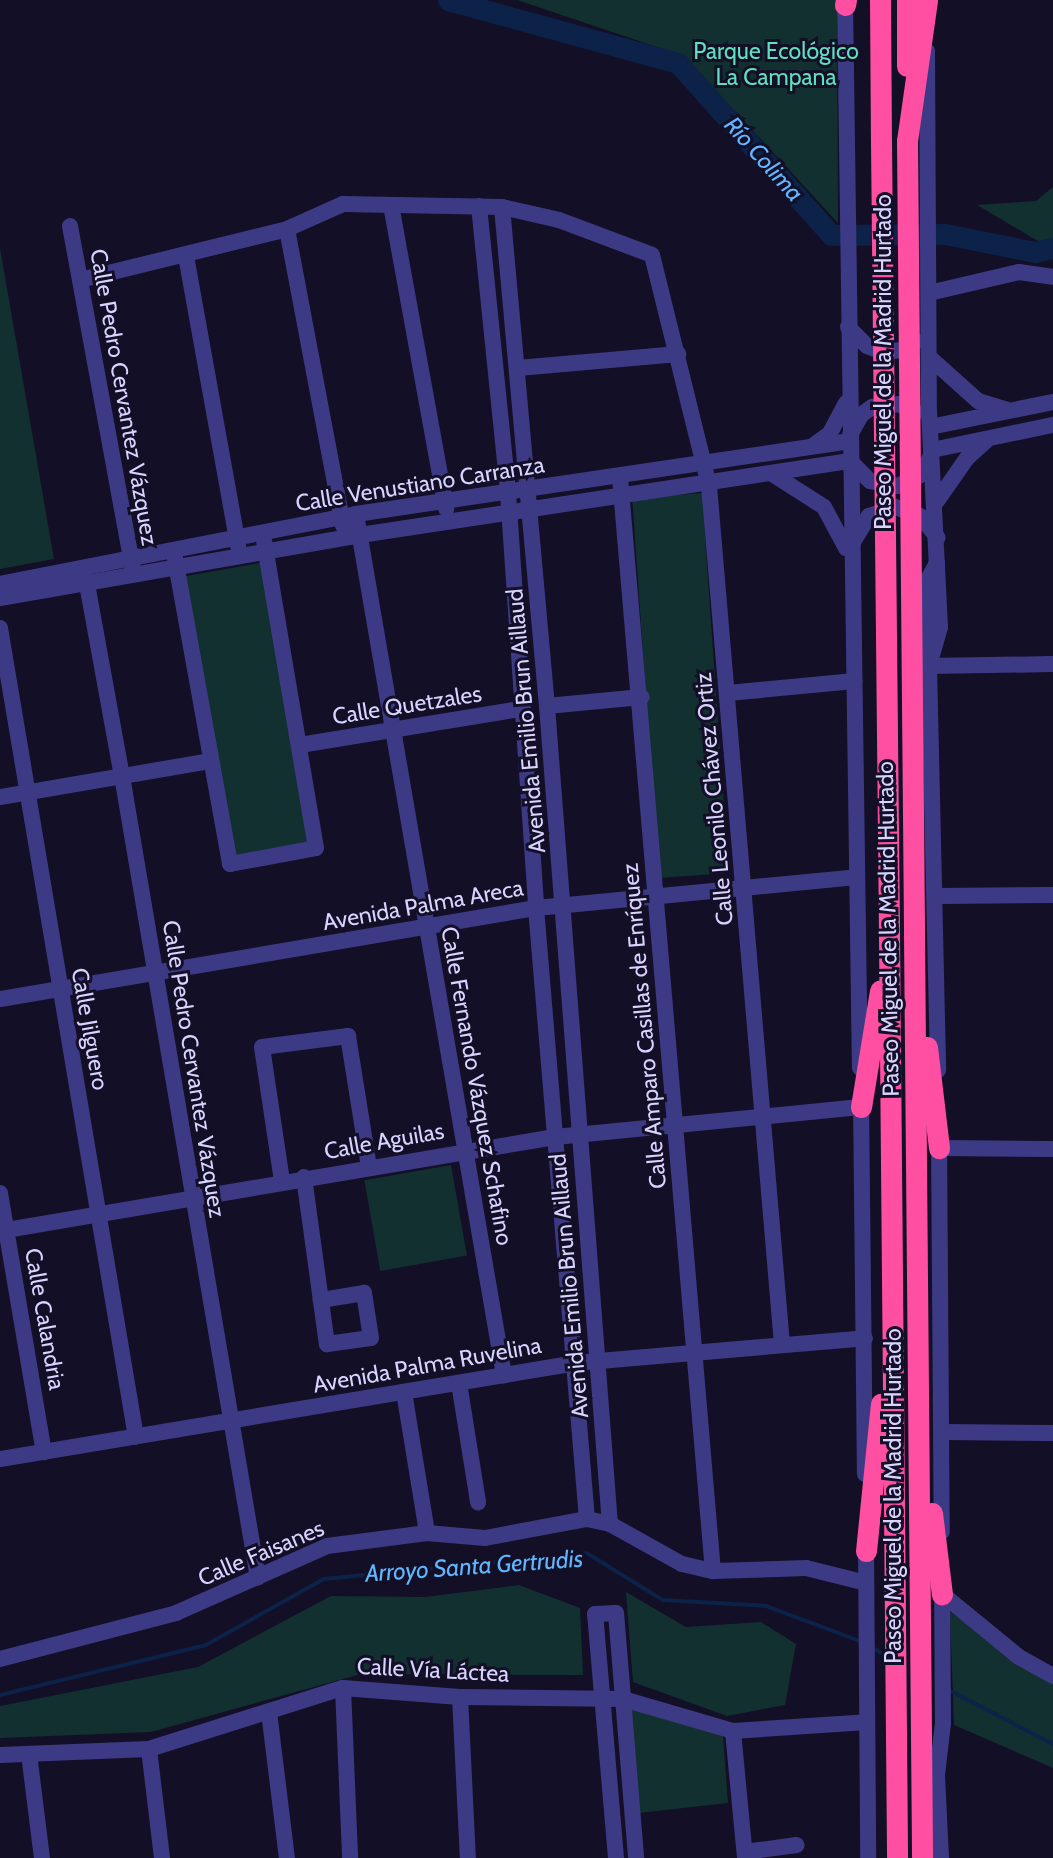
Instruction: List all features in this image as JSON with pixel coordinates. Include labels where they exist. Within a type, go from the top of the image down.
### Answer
[{"type":"highway","name":"Paseo Miguel de la Madrid Hurtado","points":[[880,0],[897,1858]]},
{"type":"highway","name":"Paseo Miguel de la Madrid Hurtado","points":[[906,0],[922,1858]]},
{"type":"highway","points":[[907,141],[927,0]]},
{"type":"highway","points":[[861,1107],[889,934]]},
{"type":"highway","points":[[914,934],[939,1148]]},
{"type":"highway","points":[[866,1551],[892,1294]]},
{"type":"highway","points":[[920,1426],[942,1594]]},
{"type":"street","points":[[927,0],[930,427],[937,501],[940,628],[929,666],[936,896],[942,1432],[942,1703],[937,1775],[941,1858]]},
{"type":"street","points":[[845,2],[848,394],[865,1338],[868,1858]]},
{"type":"street","points":[[80,280],[287,229],[342,204],[502,206]]},
{"type":"street","points":[[391,205],[447,522]]},
{"type":"street","name":"Avenida Emilio Brun Aillaud","points":[[479,206],[508,493],[536,908],[587,1519]]},
{"type":"street","name":"Avenida Emilio Brun Aillaud","points":[[502,206],[531,510],[600,1360],[610,1524]]},
{"type":"street","name":"Calle Leonilo Chávez Ortiz","points":[[502,206],[559,220],[652,255],[678,354],[709,486],[746,887],[760,1117],[782,1345]]},
{"type":"street","name":"Calle Pedro Cervantez Vázquez","points":[[70,226],[132,567]]},
{"type":"street","name":"Calle Fernando Vázquez Schafino","points":[[287,229],[396,730],[463,1151],[504,1375]]},
{"type":"street","points":[[186,256],[240,555]]},
{"type":"street","points":[[929,293],[1019,272],[1053,277]]},
{"type":"street","points":[[848,327],[867,346],[894,352],[918,341],[929,319]]},
{"type":"street","points":[[518,368],[678,354]]},
{"type":"street","points":[[929,357],[978,401],[1009,411]]},
{"type":"street","points":[[808,449],[830,433],[848,394]]},
{"type":"street","points":[[930,427],[1053,402]]},
{"type":"street","points":[[849,441],[861,415],[885,403],[911,408],[930,427]]},
{"type":"street","points":[[932,450],[1053,425]]},
{"type":"street","points":[[937,501],[967,458],[988,439]]},
{"type":"street","name":"Calle Venustiano Carranza","points":[[0,598],[87,584],[173,550],[349,515],[620,478],[849,441]]},
{"type":"street","points":[[850,461],[870,481],[898,486],[921,475],[932,450]]},
{"type":"street","name":"Calle Venustiano Carranza","points":[[0,584],[78,569],[177,566],[352,536],[709,486],[850,461]]},
{"type":"street","points":[[774,475],[824,508],[840,529],[851,555]]},
{"type":"street","name":"Calle Amparo Casillas de Enríquez","points":[[620,478],[642,697],[656,899],[713,1571]]},
{"type":"street","points":[[851,555],[869,516],[895,507],[920,516],[938,538]]},
{"type":"street","points":[[173,550],[230,864],[316,848],[262,532]]},
{"type":"street","name":"Calle Pedro Cervantez Vázquez","points":[[78,569],[87,584],[122,776],[191,1196],[258,1578]]},
{"type":"street","name":"Calle Jilguero","points":[[0,628],[136,1437]]},
{"type":"street","points":[[929,666],[1053,664]]},
{"type":"street","points":[[728,693],[854,681]]},
{"type":"street","points":[[547,706],[642,697]]},
{"type":"street","name":"Calle Quetzales","points":[[300,745],[521,709]]},
{"type":"street","points":[[0,797],[211,761]]},
{"type":"street","name":"Avenida Palma Areca","points":[[0,999],[536,908],[656,899],[746,887],[857,877]]},
{"type":"street","points":[[936,896],[1053,895]]},
{"type":"street","points":[[282,1181],[262,1047],[348,1036],[369,1167]]},
{"type":"street","name":"Calle Aguilas","points":[[3,1230],[191,1196],[555,1137],[861,1107]]},
{"type":"street","points":[[939,1148],[1053,1149]]},
{"type":"street","points":[[304,1177],[321,1300]]},
{"type":"street","name":"Calle Calandria","points":[[0,1193],[3,1230],[44,1452]]},
{"type":"street","name":"Avenida Palma Ruvelina","points":[[0,1459],[576,1363],[865,1338]]},
{"type":"street","points":[[459,1383],[478,1502]]},
{"type":"street","points":[[404,1392],[427,1532]]},
{"type":"street","points":[[942,1432],[1053,1433]]},
{"type":"street","name":"Calle Faisanes","points":[[0,1659],[176,1613],[327,1546],[427,1532],[485,1538],[587,1519],[610,1524],[682,1564],[713,1571],[806,1568],[866,1583]]},
{"type":"street","points":[[942,1594],[1019,1657],[1053,1676]]},
{"type":"street","points":[[616,1858],[595,1614],[616,1613],[636,1858]]},
{"type":"street","points":[[343,1688],[350,1858]]},
{"type":"street","name":"Calle Vía Láctea","points":[[0,1755],[149,1749],[343,1688],[460,1697],[623,1699],[733,1731],[867,1722]]},
{"type":"street","points":[[460,1697],[468,1858]]},
{"type":"street","points":[[269,1712],[287,1858]]},
{"type":"street","points":[[733,1731],[745,1855],[797,1845]]},
{"type":"street","points":[[149,1749],[162,1858]]},
{"type":"street","points":[[29,1754],[41,1858]]},
{"type":"green space","name":"Parque Ecológico La Campana","points":[[517,0],[837,0],[838,223],[684,56]]},
{"type":"green space","points":[[1053,187],[1053,250],[977,205],[1036,201]]},
{"type":"green space","points":[[0,248],[54,559],[0,569]]},
{"type":"green space","points":[[702,493],[729,873],[659,878],[632,498]]},
{"type":"green space","points":[[260,563],[309,843],[234,856],[185,576]]},
{"type":"green space","points":[[451,1165],[467,1256],[380,1271],[364,1180]]},
{"type":"green space","points":[[519,1585],[580,1608],[583,1675],[361,1674],[151,1732],[0,1738],[0,1706],[198,1667],[331,1596],[425,1597]]},
{"type":"green space","points":[[626,1592],[686,1627],[761,1622],[796,1644],[785,1705],[727,1716],[633,1682]]},
{"type":"green space","points":[[950,1612],[1053,1683],[1053,1768],[954,1725]]},
{"type":"green space","points":[[629,1705],[723,1736],[728,1803],[639,1813]]},
{"type":"waterway","name":"Río Colima","points":[[448,0],[678,63],[831,235],[945,234],[1035,252],[1053,248]]},
{"type":"waterway","name":"Arroyo Santa Gertrudis","points":[[0,1695],[206,1645],[324,1579],[587,1553],[663,1600],[766,1606],[863,1642]]},
{"type":"waterway","name":"Arroyo Santa Gertrudis","points":[[873,1648],[887,1656]]},
{"type":"waterway","name":"Arroyo Santa Gertrudis","points":[[949,1690],[1053,1744]]}]
